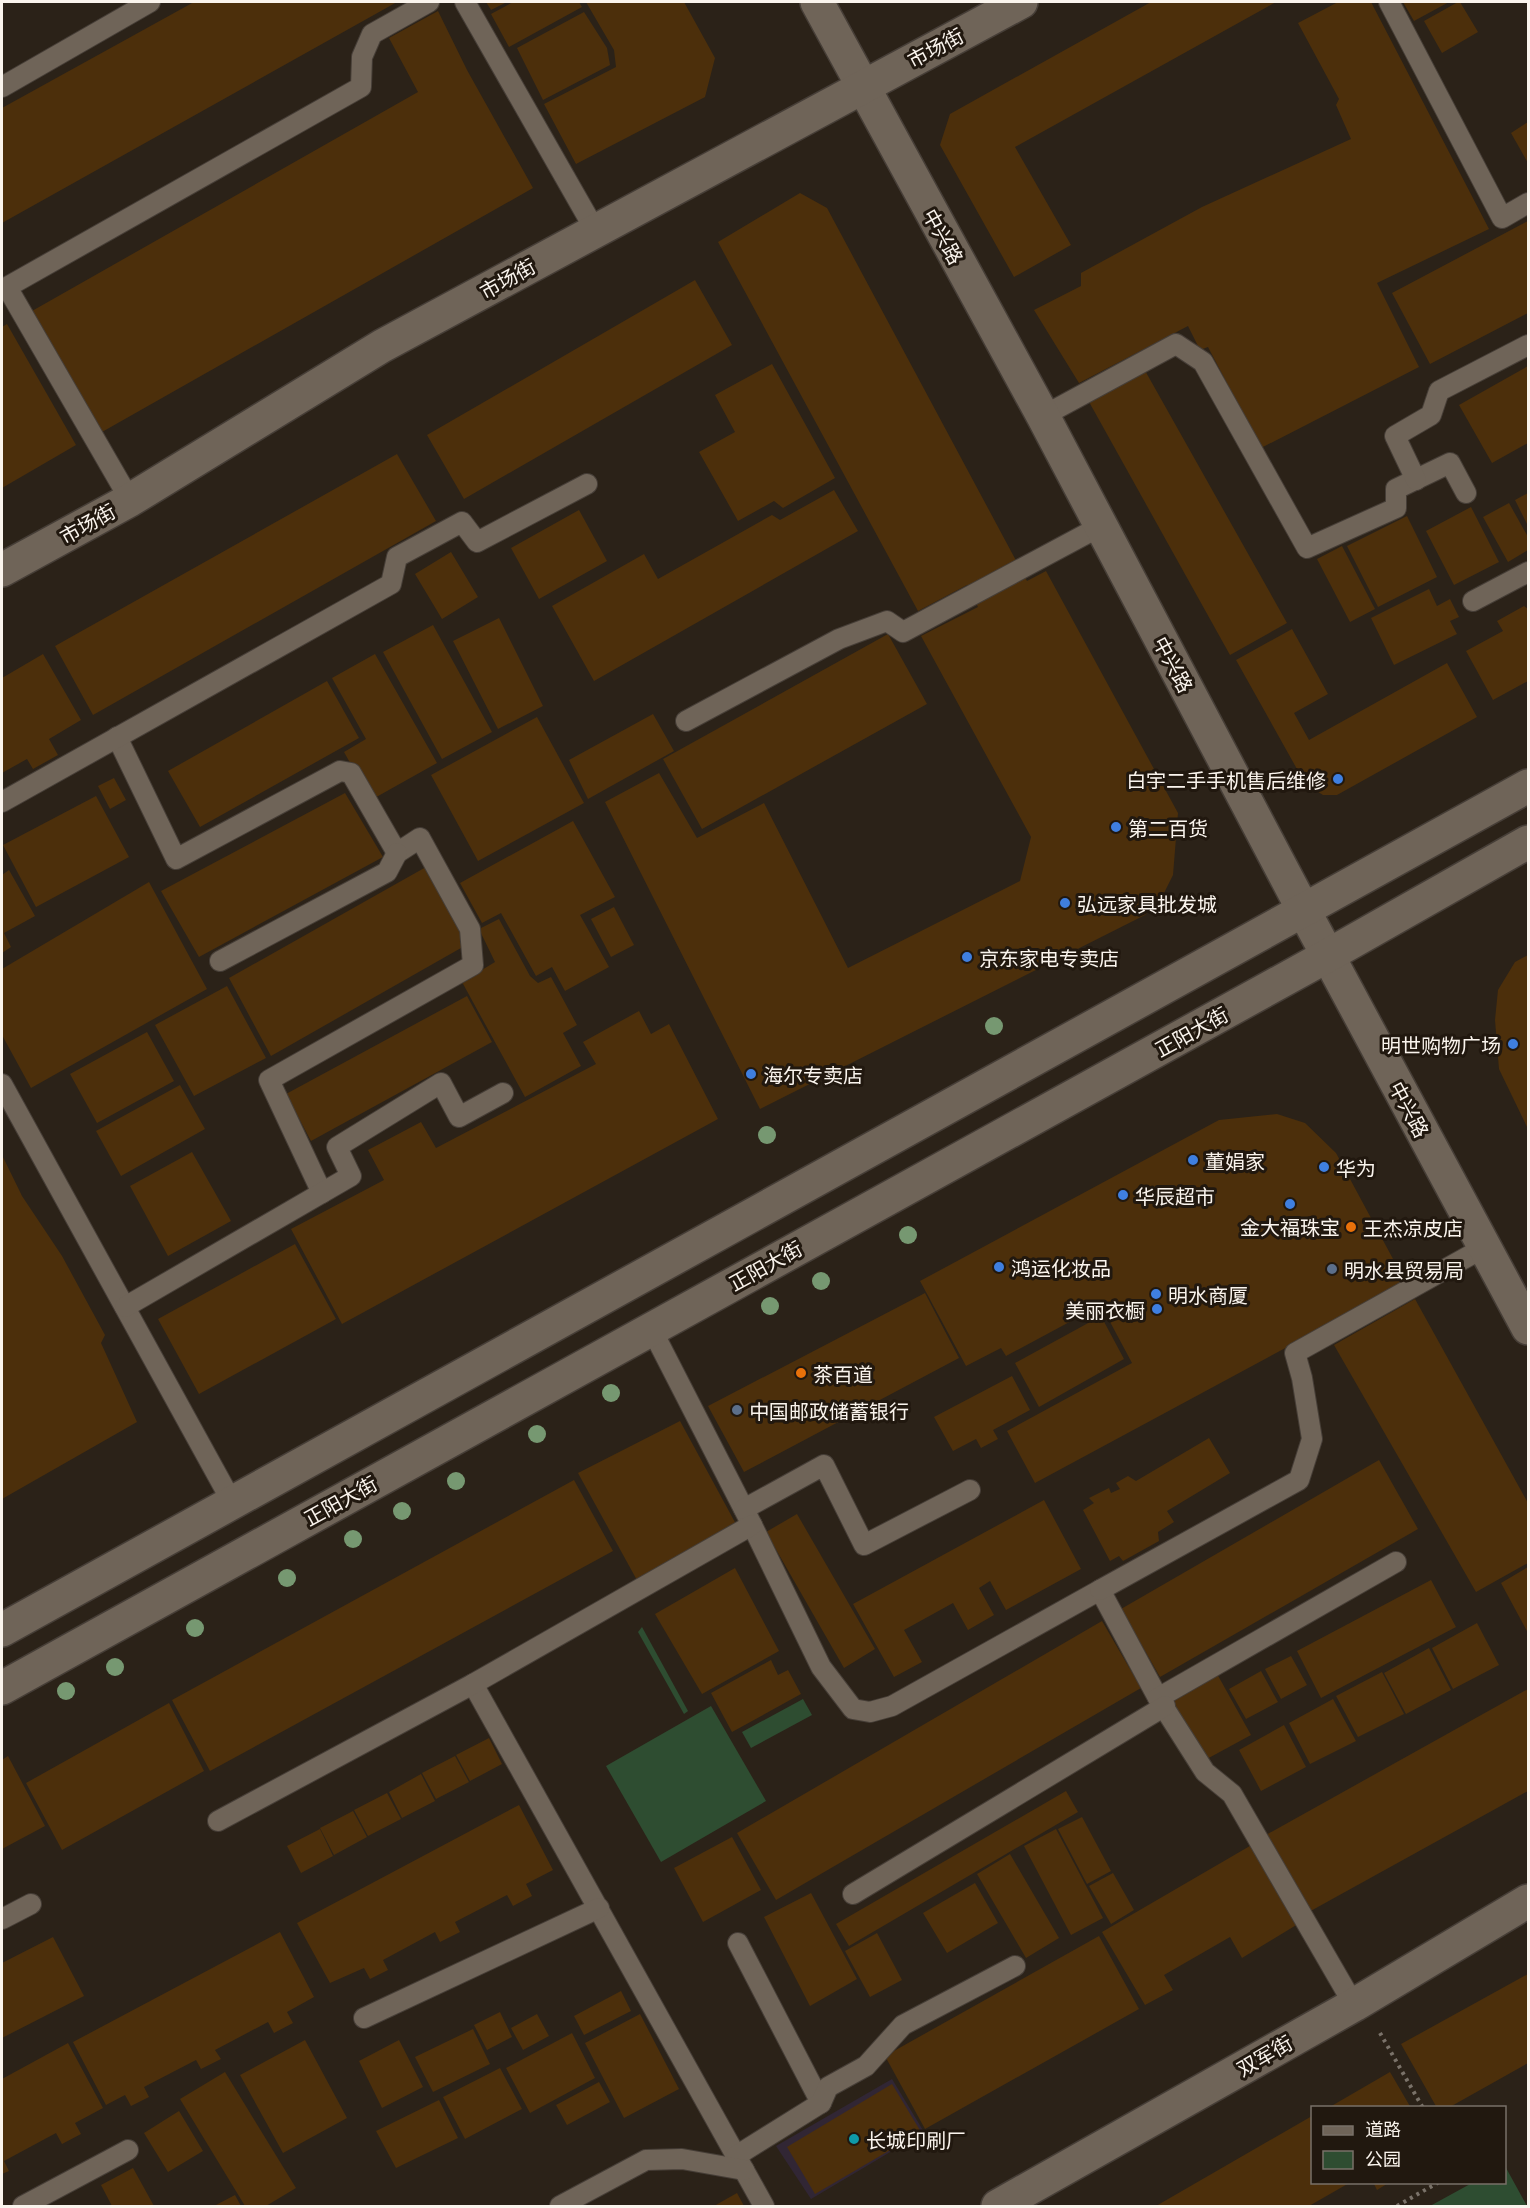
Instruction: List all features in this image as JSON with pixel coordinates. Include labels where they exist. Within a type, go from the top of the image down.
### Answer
[{"type":"main road","name":"中兴路","points":[[817,2],[1043,416],[1304,911],[1528,1328]]},
{"type":"main road","name":"市场街","points":[[2,570],[130,500],[382,346],[1021,2]]},
{"type":"main road","points":[[2,1630],[1528,786]]},
{"type":"main road","name":"正阳大街","points":[[2,1688],[1328,956],[1528,842]]},
{"type":"main road","name":"双军街","points":[[1001,2206],[1358,2002],[1528,1901]]},
{"type":"lane","points":[[2,87],[150,2]]},
{"type":"lane","points":[[130,500],[4,285],[361,87],[362,57],[372,34],[429,2]]},
{"type":"lane","points":[[465,2],[595,230]]},
{"type":"lane","points":[[1389,2],[1502,218],[1528,203]]},
{"type":"lane","points":[[1043,416],[1176,344],[1203,362],[1307,548],[1396,508],[1396,489],[1450,463],[1466,492]]},
{"type":"lane","points":[[1416,480],[1395,436],[1431,415],[1439,391],[1528,345]]},
{"type":"lane","points":[[2,802],[391,584],[397,557],[462,522],[477,542],[587,484]]},
{"type":"lane","points":[[686,721],[839,639],[888,621],[903,632],[1101,526]]},
{"type":"lane","points":[[1473,601],[1528,572]]},
{"type":"lane","points":[[117,737],[176,859],[340,771],[351,773],[397,853]]},
{"type":"lane","points":[[220,961],[387,872],[397,853],[420,838],[470,929],[473,965],[269,1080],[322,1193]]},
{"type":"lane","points":[[125,1306],[351,1176],[337,1147],[441,1083],[459,1117],[503,1093]]},
{"type":"lane","points":[[2,1084],[232,1502]]},
{"type":"lane","points":[[651,1328],[748,1517],[821,1667],[853,1709],[870,1712],[892,1706],[1299,1480],[1312,1439],[1302,1378],[1295,1353],[1485,1247]]},
{"type":"lane","points":[[218,1821],[473,1684],[748,1517],[824,1465],[864,1545],[970,1490]]},
{"type":"lane","points":[[853,1894],[1162,1702],[1396,1562]]},
{"type":"lane","points":[[1100,1590],[1162,1702],[1205,1772],[1232,1794],[1358,2002]]},
{"type":"lane","points":[[473,1684],[764,2206]]},
{"type":"lane","points":[[2,1919],[31,1904]]},
{"type":"lane","points":[[364,2018],[599,1908]]},
{"type":"lane","points":[[738,1943],[821,2103]]},
{"type":"lane","points":[[560,2206],[646,2160],[682,2159],[740,2163],[821,2103],[828,2087],[866,2066],[903,2025],[1015,1966]]},
{"type":"lane","points":[[23,2206],[128,2150]]},
{"type":"path","points":[[1358,2002],[1422,2106]]},
{"type":"path","points":[[1397,2206],[1436,2184]]},
{"type":"shaded area","name":"长城印刷厂","points":[[892,2079],[924,2132],[811,2199],[776,2146]]},
{"type":"green space","points":[[642,1627],[688,1711],[684,1714],[638,1632]]},
{"type":"green space","points":[[803,1699],[812,1715],[751,1748],[742,1732]]},
{"type":"green space","points":[[711,1706],[766,1801],[661,1862],[606,1766]]},
{"type":"green space","points":[[1506,2168],[1527,2206],[1430,2206],[1470,2184],[1506,2184]]},
{"type":"building","points":[[194,2],[397,2],[2,223],[2,108]]},
{"type":"building","points":[[486,2],[507,2],[491,10]]},
{"type":"building","points":[[513,2],[579,2],[582,7],[509,47],[491,14]]},
{"type":"building","points":[[586,2],[684,2],[715,58],[705,97],[576,164],[544,104],[616,67],[614,50]]},
{"type":"building","points":[[1151,2],[1276,2],[1015,147],[1071,245],[1014,277],[940,145],[950,114]]},
{"type":"building","points":[[1338,2],[1371,2],[1489,229],[1377,283],[1419,367],[1261,448],[1208,347],[1200,350],[1188,326],[1079,383],[1034,310],[1081,286],[1081,273],[1202,207],[1351,139],[1336,105],[1339,99],[1298,23]]},
{"type":"building","points":[[1403,2],[1449,2],[1414,21]]},
{"type":"building","points":[[1458,2],[1478,32],[1442,53],[1424,21]]},
{"type":"building","points":[[438,11],[467,70],[533,188],[102,432],[32,311],[418,92],[389,38]]},
{"type":"building","points":[[584,12],[607,48],[610,65],[543,100],[517,48]]},
{"type":"building","points":[[1528,122],[1528,163],[1511,133]]},
{"type":"building","points":[[800,193],[827,208],[1027,581],[1046,571],[1178,813],[1173,875],[1162,897],[1145,915],[760,1109],[605,802],[659,773],[697,838],[764,803],[848,968],[1020,881],[1031,837],[921,636],[978,607],[967,585],[918,611],[718,242]]},
{"type":"building","points":[[1528,221],[1528,313],[1430,364],[1392,293]]},
{"type":"building","points":[[695,280],[732,345],[464,499],[427,435]]},
{"type":"building","points":[[7,324],[76,445],[2,488],[2,327]]},
{"type":"building","points":[[772,364],[835,478],[783,508],[774,501],[738,521],[699,452],[735,432],[715,395]]},
{"type":"building","points":[[1528,366],[1528,443],[1492,463],[1459,405]]},
{"type":"building","points":[[1143,367],[1287,623],[1230,655],[1088,400]]},
{"type":"building","points":[[397,454],[436,521],[93,715],[55,646]]},
{"type":"building","points":[[834,490],[858,531],[594,681],[552,606],[644,554],[658,579],[772,515],[780,520]]},
{"type":"building","points":[[1528,493],[1528,526],[1515,500]]},
{"type":"building","points":[[1509,503],[1528,537],[1528,550],[1508,562],[1483,517]]},
{"type":"building","points":[[1471,507],[1499,562],[1454,585],[1426,531]]},
{"type":"building","points":[[579,510],[607,561],[539,599],[511,548]]},
{"type":"building","points":[[1407,516],[1437,577],[1378,607],[1347,546]]},
{"type":"building","points":[[1342,546],[1375,609],[1350,622],[1317,559]]},
{"type":"building","points":[[451,552],[478,597],[442,619],[415,574]]},
{"type":"building","points":[[1429,589],[1437,606],[1450,599],[1459,617],[1450,621],[1457,634],[1394,665],[1371,618]]},
{"type":"building","points":[[1524,606],[1528,609],[1528,681],[1493,700],[1466,651],[1503,631],[1497,621]]},
{"type":"building","points":[[499,618],[543,706],[498,729],[453,641]]},
{"type":"building","points":[[433,625],[492,732],[442,759],[383,652]]},
{"type":"building","points":[[1292,629],[1328,694],[1294,713],[1309,740],[1447,663],[1477,717],[1337,795],[1323,795],[1302,778],[1236,660]]},
{"type":"building","points":[[888,634],[927,704],[702,829],[663,759]]},
{"type":"building","points":[[43,654],[81,720],[49,739],[58,755],[33,769],[27,759],[2,773],[2,678]]},
{"type":"building","points":[[375,654],[437,763],[371,800],[344,752],[366,739],[332,678]]},
{"type":"building","points":[[327,681],[359,738],[200,827],[168,771]]},
{"type":"building","points":[[653,714],[674,751],[588,799],[569,760]]},
{"type":"building","points":[[537,717],[584,803],[478,861],[431,775]]},
{"type":"building","points":[[114,778],[126,800],[110,809],[98,786]]},
{"type":"building","points":[[345,793],[383,857],[199,957],[161,891]]},
{"type":"building","points":[[96,796],[129,857],[36,907],[3,845]]},
{"type":"building","points":[[573,821],[615,897],[580,915],[609,967],[565,991],[552,967],[536,976],[501,913],[482,923],[460,883]]},
{"type":"building","points":[[426,867],[468,944],[271,1056],[229,978]]},
{"type":"building","points":[[9,870],[35,916],[4,933],[11,947],[2,953],[2,875]]},
{"type":"building","points":[[149,882],[207,989],[31,1088],[2,1035],[2,969]]},
{"type":"building","points":[[614,907],[634,945],[611,957],[591,919]]},
{"type":"building","points":[[499,919],[530,976],[538,983],[551,977],[577,1025],[563,1033],[581,1066],[525,1097],[462,982],[495,962],[479,929]]},
{"type":"building","name":"明世购物广场","points":[[1528,955],[1528,1129],[1499,1069],[1495,1020],[1498,990],[1515,962]]},
{"type":"building","points":[[227,986],[266,1058],[194,1096],[155,1025]]},
{"type":"building","points":[[467,996],[492,1042],[311,1141],[286,1094]]},
{"type":"building","points":[[639,1011],[651,1034],[669,1024],[718,1119],[342,1324],[291,1229],[384,1180],[368,1150],[421,1122],[436,1148],[596,1064],[583,1042]]},
{"type":"building","points":[[147,1032],[174,1081],[97,1123],[70,1074]]},
{"type":"building","points":[[180,1085],[205,1129],[121,1176],[96,1131]]},
{"type":"building","name":"明水商厦","points":[[1277,1114],[1305,1123],[1336,1153],[1406,1283],[1035,1483],[1007,1431],[1132,1363],[1101,1305],[1006,1356],[1001,1348],[966,1366],[920,1281],[1219,1120]]},
{"type":"building","points":[[192,1152],[231,1221],[168,1256],[130,1186]]},
{"type":"building","points":[[2,1155],[22,1196],[62,1256],[105,1335],[101,1343],[137,1422],[2,1499]]},
{"type":"building","points":[[295,1244],[336,1319],[199,1394],[158,1319]]},
{"type":"building","points":[[925,1293],[959,1358],[744,1472],[708,1406]]},
{"type":"building","points":[[1415,1299],[1528,1503],[1528,1563],[1476,1592],[1334,1345]]},
{"type":"building","points":[[1101,1316],[1124,1359],[1039,1407],[1015,1363]]},
{"type":"building","points":[[1012,1376],[1030,1410],[993,1430],[998,1439],[981,1448],[976,1439],[953,1451],[934,1417]]},
{"type":"building","points":[[680,1421],[737,1526],[638,1582],[578,1473]]},
{"type":"building","points":[[1209,1438],[1230,1473],[1167,1511],[1174,1522],[1158,1532],[1159,1541],[1123,1561],[1119,1556],[1110,1561],[1083,1510],[1094,1503],[1089,1498],[1109,1488],[1111,1493],[1120,1489],[1116,1483],[1128,1476],[1136,1481]]},
{"type":"building","points":[[1379,1460],[1418,1529],[1160,1677],[1121,1609]]},
{"type":"building","points":[[574,1480],[613,1551],[210,1771],[172,1700]]},
{"type":"building","points":[[1044,1500],[1081,1569],[1006,1610],[990,1581],[979,1588],[994,1615],[968,1630],[953,1603],[904,1630],[922,1662],[894,1677],[853,1604]]},
{"type":"building","points":[[797,1514],[875,1649],[844,1668],[766,1532]]},
{"type":"building","points":[[1528,1567],[1528,1633],[1501,1583]]},
{"type":"building","points":[[735,1568],[779,1651],[702,1694],[655,1614]]},
{"type":"building","points":[[1431,1580],[1456,1627],[1321,1698],[1297,1651]]},
{"type":"building","points":[[1102,1621],[1141,1688],[776,1900],[737,1833]]},
{"type":"building","points":[[1477,1623],[1499,1665],[1453,1689],[1432,1648]]},
{"type":"building","points":[[1429,1648],[1451,1690],[1406,1714],[1384,1673]]},
{"type":"building","points":[[1291,1656],[1307,1685],[1281,1699],[1265,1669]]},
{"type":"building","points":[[771,1660],[778,1675],[788,1670],[801,1694],[732,1732],[711,1693]]},
{"type":"building","points":[[1261,1671],[1278,1702],[1246,1719],[1229,1689]]},
{"type":"building","points":[[1216,1672],[1251,1735],[1205,1760],[1170,1698]]},
{"type":"building","points":[[1382,1672],[1404,1714],[1358,1737],[1336,1696]]},
{"type":"building","points":[[1528,1689],[1528,1791],[1307,1913],[1264,1836]]},
{"type":"building","points":[[1333,1699],[1356,1741],[1310,1764],[1289,1723]]},
{"type":"building","points":[[169,1703],[204,1771],[62,1850],[26,1783]]},
{"type":"building","points":[[1284,1725],[1306,1767],[1261,1791],[1239,1750]]},
{"type":"building","points":[[489,1738],[502,1764],[470,1781],[456,1755]]},
{"type":"building","points":[[8,1756],[45,1826],[2,1849],[2,1760]]},
{"type":"building","points":[[455,1756],[469,1782],[436,1799],[422,1773]]},
{"type":"building","points":[[421,1774],[435,1801],[402,1818],[389,1792]]},
{"type":"building","points":[[1066,1791],[1078,1812],[849,1946],[836,1924]]},
{"type":"building","points":[[387,1793],[401,1819],[368,1836],[354,1810]]},
{"type":"building","points":[[519,1805],[553,1870],[526,1884],[532,1896],[513,1906],[507,1895],[455,1922],[460,1932],[440,1942],[435,1932],[383,1960],[388,1970],[370,1979],[364,1968],[330,1983],[297,1923]]},
{"type":"building","points":[[353,1811],[367,1837],[334,1855],[320,1828]]},
{"type":"building","points":[[1082,1817],[1111,1871],[1087,1884],[1058,1829]]},
{"type":"building","points":[[320,1829],[333,1856],[301,1873],[287,1846]]},
{"type":"building","points":[[1056,1829],[1103,1918],[1071,1935],[1024,1846]]},
{"type":"building","points":[[732,1837],[761,1890],[703,1922],[674,1868]]},
{"type":"building","points":[[1255,1843],[1298,1924],[1242,1958],[1230,1937],[1164,1975],[1173,1990],[1145,2005],[1102,1932]]},
{"type":"building","points":[[1010,1854],[1059,1938],[1026,1958],[977,1874]]},
{"type":"building","points":[[1113,1873],[1134,1910],[1111,1924],[1089,1886]]},
{"type":"building","points":[[975,1883],[998,1923],[947,1953],[923,1913]]},
{"type":"building","points":[[811,1893],[857,1979],[810,2006],[764,1917]]},
{"type":"building","points":[[280,1932],[314,1997],[287,2012],[293,2023],[274,2033],[268,2022],[215,2050],[221,2059],[201,2069],[196,2060],[144,2087],[149,2097],[131,2106],[125,2095],[106,2105],[73,2042]]},
{"type":"building","points":[[877,1933],[902,1980],[870,1997],[845,1951]]},
{"type":"building","points":[[1099,1936],[1139,2009],[925,2129],[885,2056]]},
{"type":"building","points":[[53,1937],[84,1996],[2,2038],[2,1963]]},
{"type":"building","points":[[1528,1974],[1528,2063],[1452,2106],[1436,2106],[1401,2044]]},
{"type":"building","points":[[621,1991],[631,2011],[584,2035],[574,2016]]},
{"type":"building","points":[[500,2012],[512,2037],[487,2050],[474,2025]]},
{"type":"building","points":[[537,2014],[549,2036],[523,2050],[511,2028]]},
{"type":"building","points":[[640,2014],[679,2089],[624,2118],[585,2043]]},
{"type":"building","points":[[473,2029],[490,2064],[433,2092],[415,2057]]},
{"type":"building","points":[[572,2033],[595,2078],[530,2113],[506,2068]]},
{"type":"building","points":[[305,2040],[347,2118],[283,2153],[240,2075]]},
{"type":"building","points":[[399,2040],[423,2087],[382,2108],[359,2061]]},
{"type":"building","points":[[68,2043],[103,2108],[75,2123],[81,2134],[62,2144],[56,2133],[4,2161],[9,2171],[2,2174],[2,2079]]},
{"type":"building","points":[[500,2068],[522,2109],[465,2139],[443,2097]]},
{"type":"building","points":[[225,2072],[296,2188],[266,2206],[245,2206],[180,2099]]},
{"type":"building","points":[[1390,2072],[1410,2106],[1331,2106]]},
{"type":"building","points":[[599,2082],[610,2102],[567,2125],[556,2105]]},
{"type":"building","name":"长城印刷厂","points":[[892,2084],[921,2132],[815,2194],[787,2147]]},
{"type":"building","points":[[439,2100],[458,2138],[396,2168],[376,2131]]},
{"type":"building","points":[[179,2111],[203,2151],[168,2172],[144,2133]]},
{"type":"building","points":[[1311,2117],[1311,2184],[1348,2184],[1309,2206],[1156,2206]]},
{"type":"building","points":[[133,2168],[154,2206],[112,2206],[101,2185]]},
{"type":"building","points":[[1374,2184],[1387,2184],[1377,2190]]},
{"type":"building","points":[[737,2193],[744,2206],[714,2206]]},
{"type":"building","points":[[235,2195],[241,2206],[214,2206]]},
{"type":"place","name":"白宇二手手机售后维修","points":[[1338,779]]},
{"type":"place","name":"第二百货","points":[[1116,827]]},
{"type":"place","name":"弘远家具批发城","points":[[1065,903]]},
{"type":"place","name":"京东家电专卖店","points":[[967,957]]},
{"type":"place","name":"明世购物广场","points":[[1513,1044]]},
{"type":"place","name":"海尔专卖店","points":[[751,1074]]},
{"type":"place","name":"董娟家","points":[[1193,1160]]},
{"type":"place","name":"华为","points":[[1324,1167]]},
{"type":"place","name":"华辰超市","points":[[1123,1195]]},
{"type":"place","name":"金大福珠宝","points":[[1290,1204]]},
{"type":"place","name":"王杰凉皮店","points":[[1351,1227]]},
{"type":"place","name":"鸿运化妆品","points":[[999,1267]]},
{"type":"place","name":"明水县贸易局","points":[[1332,1269]]},
{"type":"place","name":"明水商厦","points":[[1156,1294]]},
{"type":"place","name":"美丽衣橱","points":[[1157,1309]]},
{"type":"place","name":"茶百道","points":[[801,1373]]},
{"type":"place","name":"中国邮政储蓄银行","points":[[737,1410]]},
{"type":"place","name":"长城印刷厂","points":[[854,2139]]}]
